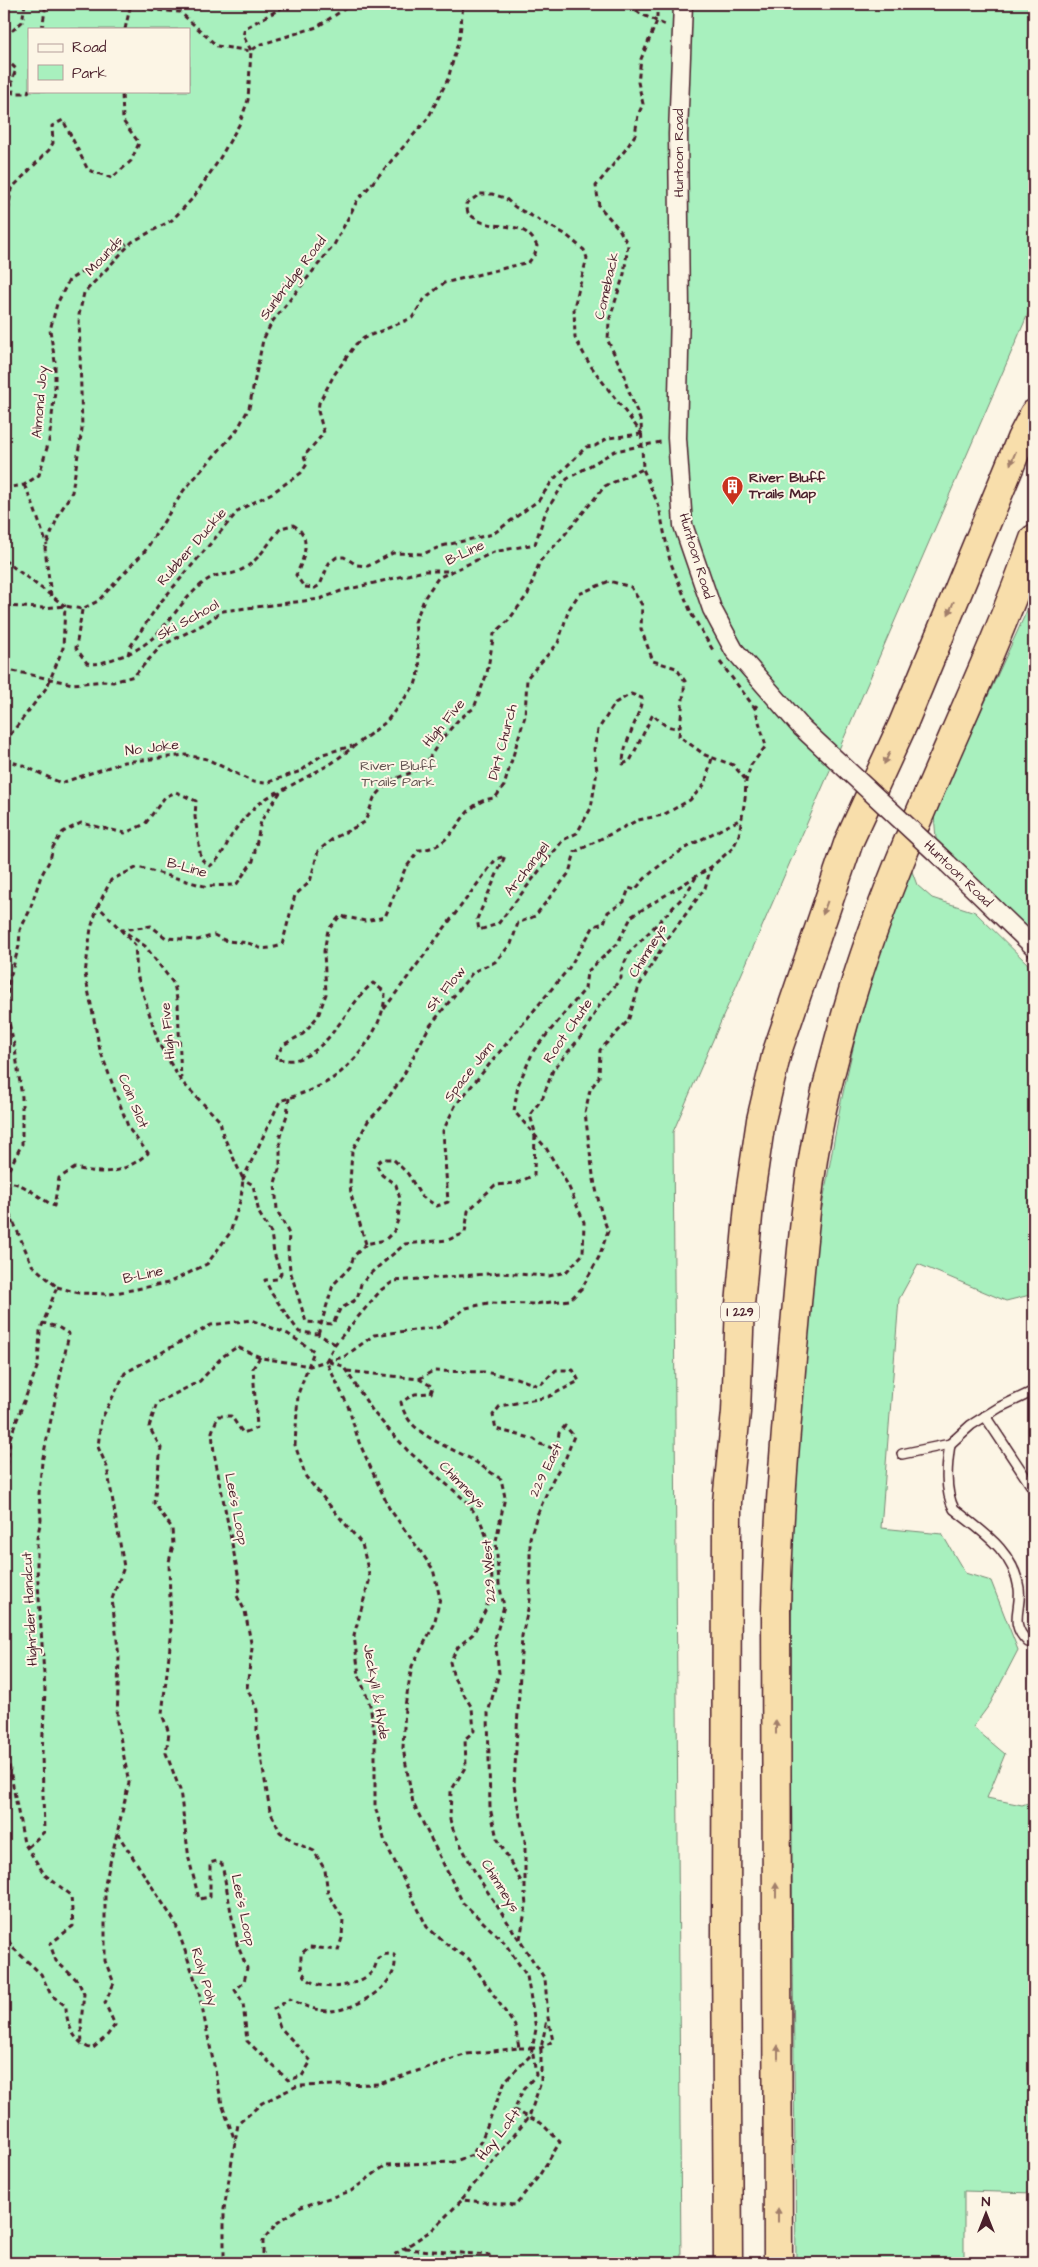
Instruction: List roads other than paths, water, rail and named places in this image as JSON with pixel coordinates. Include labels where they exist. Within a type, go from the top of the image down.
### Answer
[{"type":"highway","name":"I 229","points":[[728,2263],[726,1907],[728,1502],[736,1412],[741,1296],[750,1194],[761,1120],[776,1052],[849,841],[903,724],[1017,448],[1034,414]]},
{"type":"highway","points":[[778,2263],[776,1609],[779,1518],[807,1203],[822,1109],[851,1000],[876,923],[903,854],[1016,592],[1034,540]]},
{"type":"street","name":"Huntoon Road","points":[[683,4],[678,134],[680,310],[677,438],[680,501],[683,525],[712,609],[734,650],[801,727],[1034,947]]},
{"type":"lane","points":[[902,1454],[950,1444],[971,1425],[985,1416],[1034,1391]]},
{"type":"lane","points":[[985,1416],[1034,1490]]},
{"type":"lane","points":[[950,1444],[947,1466],[950,1502],[954,1509],[1001,1547],[1019,1588],[1016,1614],[1020,1635],[1028,1642],[1034,1642]]},
{"type":"place","name":"River Bluff Trails Map","points":[[733,505]]},
{"type":"park label","name":"River Bluff Trails Park","points":[[398,774]]}]
